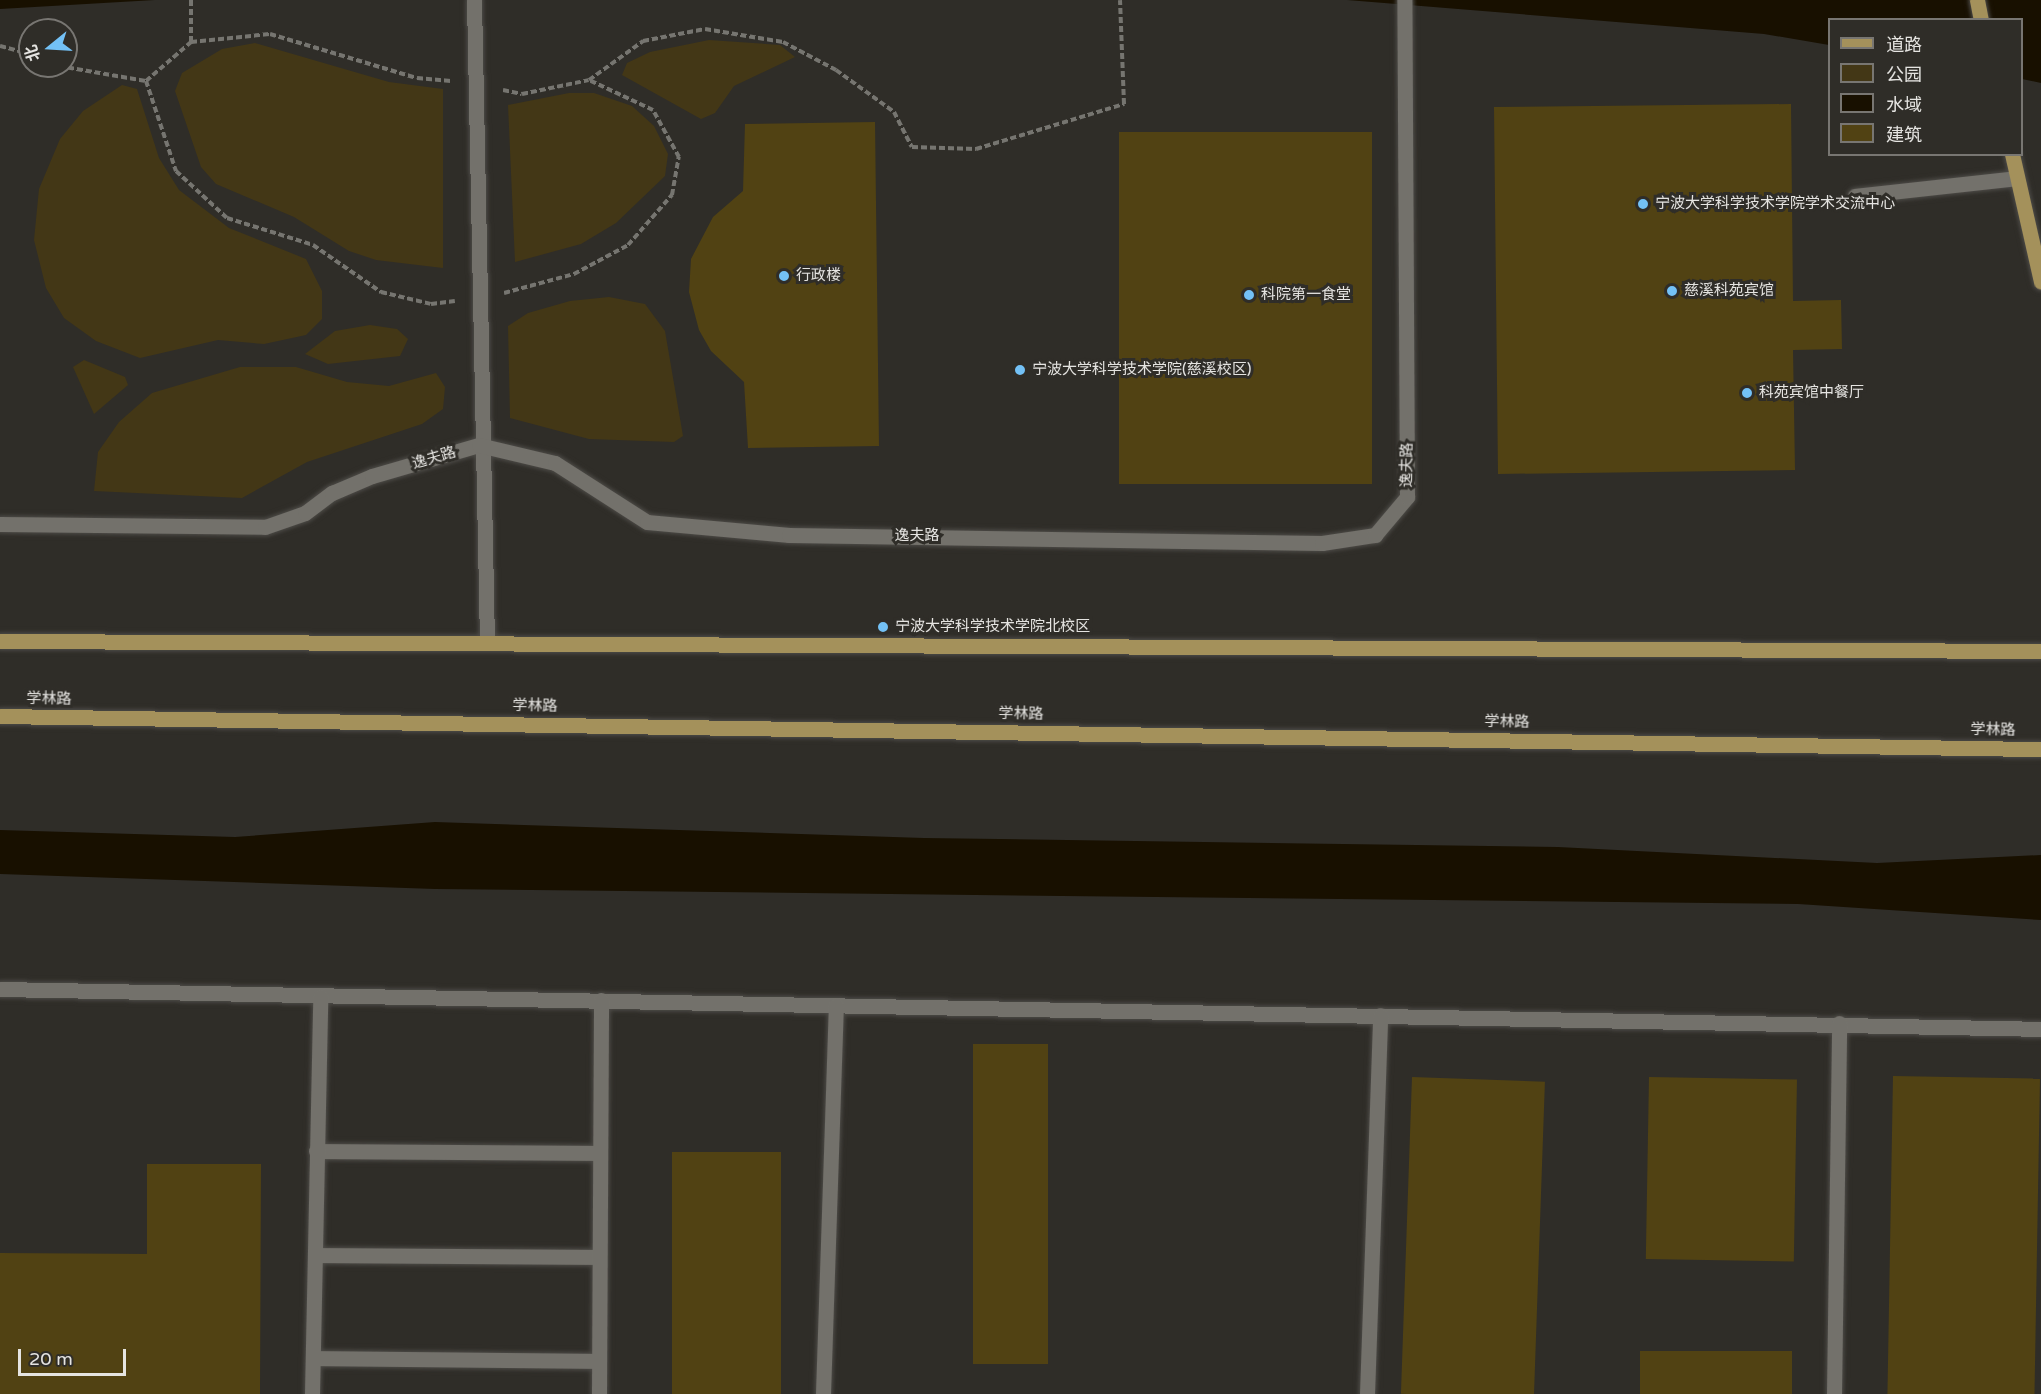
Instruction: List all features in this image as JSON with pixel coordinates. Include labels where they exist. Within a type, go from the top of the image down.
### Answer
[{"type":"main road","points":[[1977,0],[1981,18]]},
{"type":"main road","points":[[2012,156],[2041,282]]},
{"type":"main road","points":[[0,641],[2041,651]]},
{"type":"main road","name":"学林路","points":[[0,716],[2041,749]]},
{"type":"street","points":[[474,0],[474,83],[482,299],[479,446],[487,642]]},
{"type":"street","name":"逸夫路","points":[[0,524],[265,527],[305,513],[332,493],[372,476],[479,446],[555,463],[647,522],[789,535],[1322,543],[1375,535],[1407,497],[1404,0]]},
{"type":"street","points":[[1855,196],[2017,178]]},
{"type":"street","points":[[0,990],[1839,1023],[2041,1029]]},
{"type":"street","points":[[312,1394],[320,996]]},
{"type":"street","points":[[599,1394],[601,1000]]},
{"type":"street","points":[[823,1394],[836,1005]]},
{"type":"street","points":[[1367,1394],[1380,1015]]},
{"type":"street","points":[[1834,1394],[1839,1023]]},
{"type":"street","points":[[316,1151],[600,1153]]},
{"type":"street","points":[[315,1255],[599,1257]]},
{"type":"street","points":[[313,1358],[599,1361]]},
{"type":"path","points":[[191,0],[191,42]]},
{"type":"path","points":[[146,81],[191,42],[270,34],[417,78],[474,83],[522,94],[589,80],[642,41],[705,29],[783,42],[837,70],[894,112],[912,147],[976,149],[1124,104],[1120,0]]},
{"type":"path","points":[[0,46],[18,51]]},
{"type":"path","points":[[78,69],[146,81]]},
{"type":"path","points":[[146,81],[176,171],[227,218],[313,245],[381,292],[431,304],[482,299],[574,274],[628,245],[672,195],[679,157],[653,110],[589,80]]},
{"type":"green space","points":[[709,40],[780,45],[795,57],[734,86],[715,113],[701,119],[622,75],[627,63],[650,52]]},
{"type":"green space","points":[[255,43],[389,82],[443,89],[443,268],[376,260],[349,251],[294,217],[216,184],[201,167],[175,91],[182,73],[222,49]]},
{"type":"green space","points":[[122,85],[137,89],[159,158],[179,190],[229,228],[306,259],[322,291],[322,319],[306,335],[264,344],[218,340],[140,358],[96,341],[64,318],[46,288],[34,240],[39,189],[60,139],[83,111]]},
{"type":"green space","points":[[569,93],[594,93],[632,106],[654,126],[668,154],[665,176],[616,223],[581,244],[515,262],[508,105]]},
{"type":"green space","points":[[609,297],[645,304],[665,331],[683,436],[674,442],[589,439],[510,418],[508,326],[528,313],[570,301]]},
{"type":"green space","points":[[370,325],[397,329],[408,339],[400,356],[328,364],[305,354],[335,331]]},
{"type":"green space","points":[[84,360],[125,377],[128,385],[94,414],[73,367]]},
{"type":"green space","points":[[240,367],[296,367],[347,382],[389,386],[436,373],[445,387],[443,409],[422,424],[307,462],[242,498],[94,491],[98,452],[119,422],[152,393]]},
{"type":"water","points":[[0,0],[155,0],[0,9]]},
{"type":"water","points":[[1347,0],[2041,0],[2041,83],[2023,79],[2023,18],[1828,18],[1828,45],[1764,34]]},
{"type":"water","points":[[435,822],[924,838],[1558,847],[1877,863],[2041,855],[2041,920],[1798,904],[435,889],[0,874],[0,830],[235,837]]},
{"type":"building","name":"宁波大学科学技术学院学术交流中心","points":[[1791,104],[1793,301],[1841,300],[1842,349],[1793,350],[1795,470],[1498,474],[1494,107]]},
{"type":"building","name":"行政楼","points":[[875,122],[879,446],[748,448],[744,382],[711,351],[699,330],[689,292],[691,259],[713,217],[743,191],[745,124]]},
{"type":"building","points":[[1119,132],[1372,132],[1372,484],[1119,484]]},
{"type":"building","points":[[973,1044],[1048,1044],[1048,1364],[973,1364]]},
{"type":"building","points":[[1893,1076],[2040,1079],[2034,1394],[1887,1394]]},
{"type":"building","points":[[1412,1077],[1545,1082],[1534,1394],[1401,1394]]},
{"type":"building","points":[[1649,1077],[1797,1080],[1794,1262],[1646,1259]]},
{"type":"building","points":[[672,1152],[781,1152],[781,1394],[672,1394]]},
{"type":"building","points":[[147,1164],[261,1164],[260,1394],[0,1394],[0,1253],[147,1254]]},
{"type":"building","points":[[1640,1351],[1792,1351],[1792,1394],[1640,1394]]},
{"type":"place","name":"宁波大学科学技术学院学术交流中心","points":[[1643,204]]},
{"type":"place","name":"行政楼","points":[[784,276]]},
{"type":"place","name":"慈溪科苑宾馆","points":[[1672,291]]},
{"type":"place","name":"科院第一食堂","points":[[1249,295]]},
{"type":"place","name":"宁波大学科学技术学院(慈溪校区)","points":[[1020,370]]},
{"type":"place","name":"科苑宾馆中餐厅","points":[[1747,393]]},
{"type":"place","name":"宁波大学科学技术学院北校区","points":[[883,627]]}]
